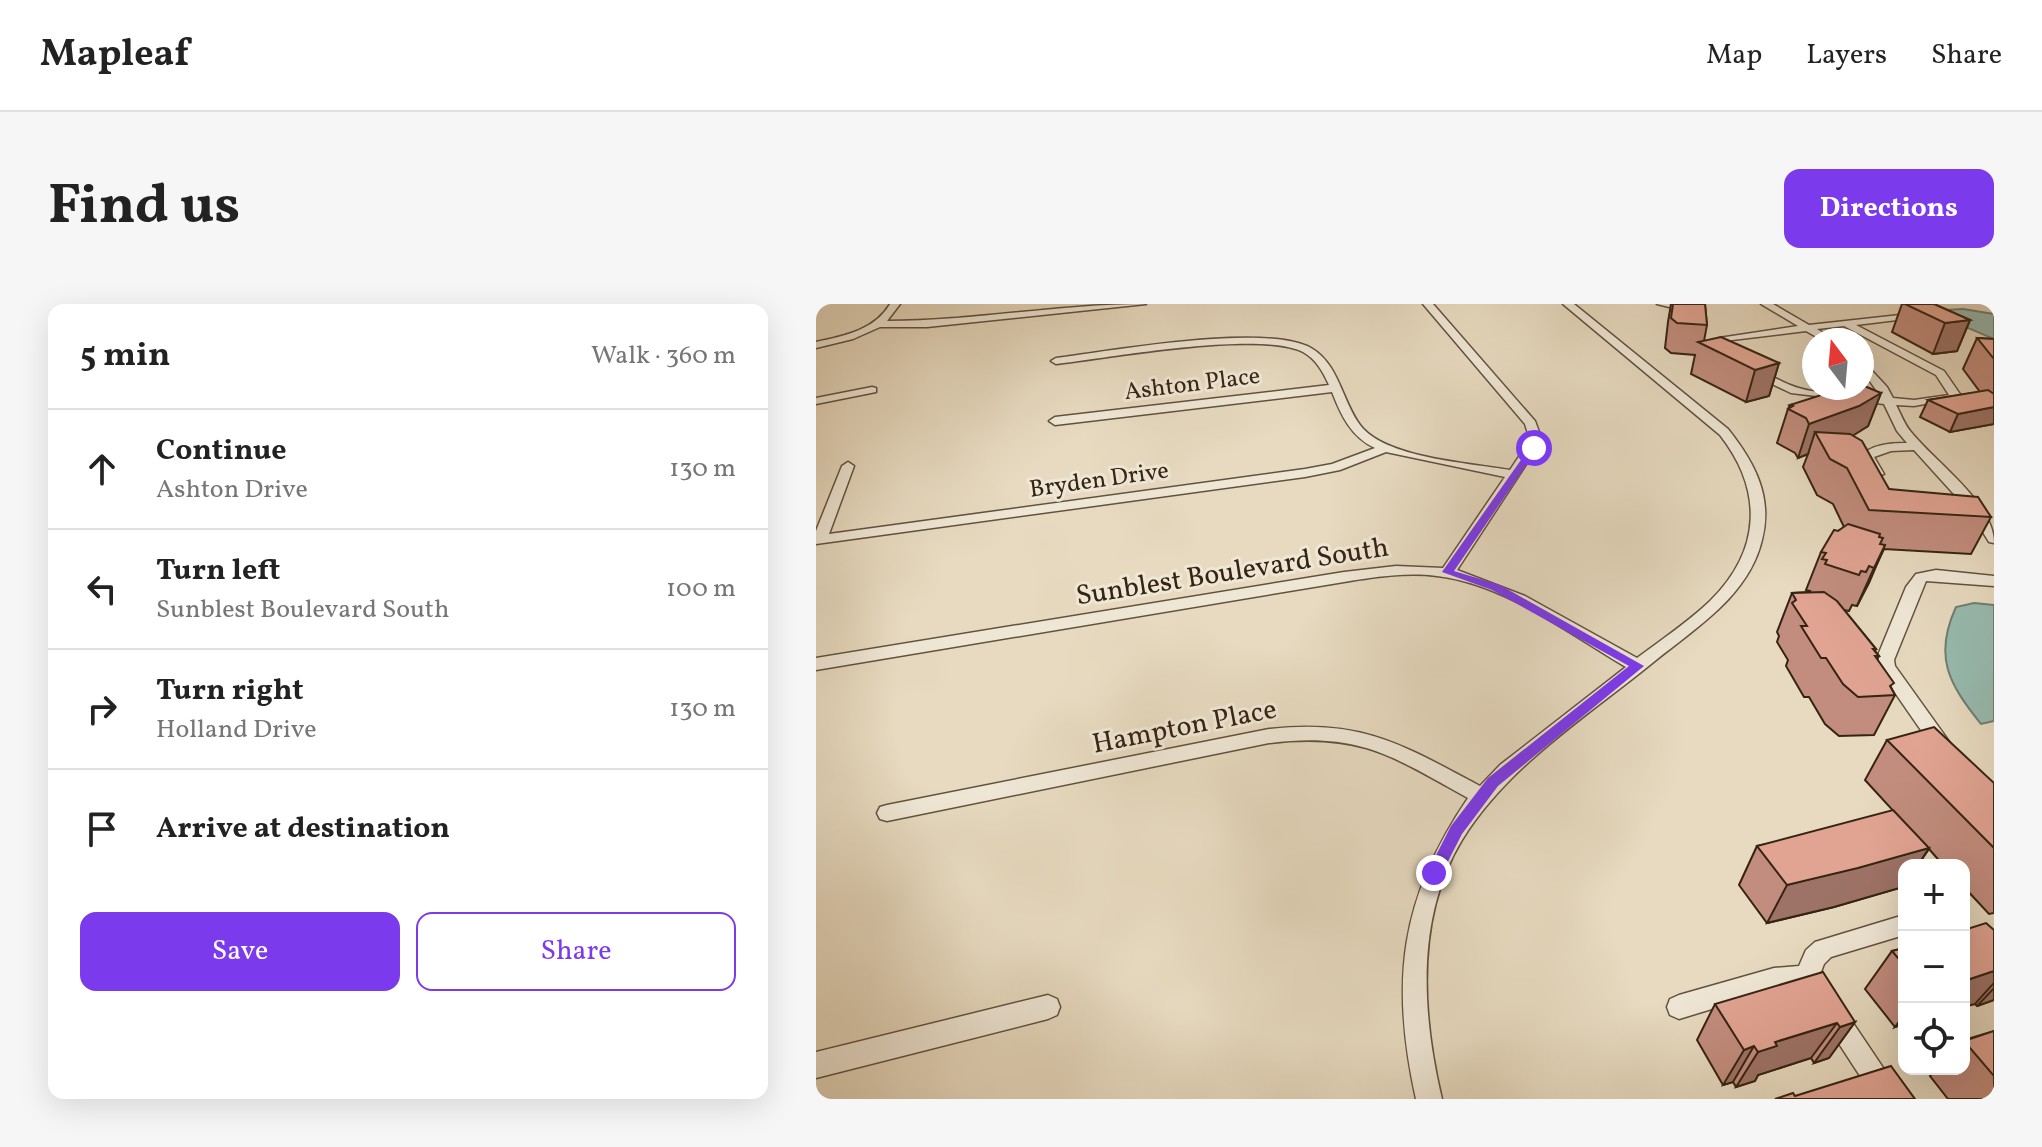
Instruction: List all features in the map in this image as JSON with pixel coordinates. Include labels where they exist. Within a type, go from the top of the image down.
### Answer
[{"type":"street","points":[[816,345],[848,337],[878,324],[889,315],[895,304]]},
{"type":"street","points":[[878,324],[927,324],[1141,304]]},
{"type":"street","points":[[1428,304],[1533,427],[1536,440],[1534,448],[1448,572]]},
{"type":"street","points":[[1429,1099],[1414,1025],[1413,980],[1418,938],[1434,873],[1456,830],[1481,796],[1507,770],[1702,616],[1730,590],[1753,553],[1759,522],[1758,493],[1745,461],[1719,427],[1568,304]]},
{"type":"street","points":[[1662,304],[1669,304]]},
{"type":"street","points":[[1766,304],[1808,328],[1897,317]]},
{"type":"street","points":[[1847,324],[1940,373],[1956,394],[1951,398],[1922,402],[1874,400]]},
{"type":"street","points":[[1802,329],[1722,340],[1724,356],[1802,392]]},
{"type":"street","points":[[1056,361],[1237,342],[1270,341],[1296,346],[1312,354],[1361,434],[1385,448],[1515,475]]},
{"type":"street","points":[[1874,375],[1903,431],[1994,539]]},
{"type":"street","name":"Ashton Place","points":[[1055,421],[1334,388]]},
{"type":"street","points":[[816,401],[872,390]]},
{"type":"street","points":[[1888,489],[1867,457],[1869,454],[1890,447],[1917,446]]},
{"type":"street","name":"Bryden Drive","points":[[818,539],[1322,470],[1385,448]]},
{"type":"street","points":[[818,539],[848,466]]},
{"type":"street","name":"Sunblest Boulevard South","points":[[816,664],[1358,575],[1412,570],[1448,572],[1496,587],[1637,666]]},
{"type":"street","points":[[1960,764],[1938,742],[1886,667],[1885,660],[1921,577],[1936,575],[1994,581]]},
{"type":"street","name":"Hampton Place","points":[[887,813],[1269,736],[1315,730],[1370,739],[1481,796]]},
{"type":"street","points":[[1807,977],[1814,958],[1823,949],[1898,927]]},
{"type":"street","points":[[1679,1007],[1774,979],[1807,977]]},
{"type":"street","points":[[1807,977],[1891,1099]]},
{"type":"street","points":[[816,1065],[1048,1007]]},
{"type":"water","points":[[1963,309],[1994,314],[1994,339],[1961,325],[1943,310]]},
{"type":"water","points":[[1974,603],[1994,605],[1994,721],[1981,724],[1953,683],[1945,655],[1949,625],[1956,607]]},
{"type":"building","points":[[1673,304],[1705,304],[1707,325],[1677,323],[1671,318]]},
{"type":"building","points":[[1905,304],[1934,304],[1970,320],[1945,323]]},
{"type":"building","points":[[1721,337],[1779,363],[1755,370],[1698,342]]},
{"type":"building","points":[[1977,338],[1994,339],[1994,359]]},
{"type":"building","points":[[1988,390],[1994,394],[1994,407],[1958,414],[1928,400]]},
{"type":"building","points":[[1806,400],[1869,400],[1809,424],[1806,418],[1788,409],[1793,406],[1790,405]]},
{"type":"building","points":[[1815,432],[1850,434],[1862,441],[1889,489],[1978,497],[1991,517],[1869,510],[1847,468],[1830,459]]},
{"type":"building","points":[[1848,524],[1880,534],[1879,537],[1883,538],[1880,544],[1885,545],[1874,568],[1869,566],[1866,572],[1861,571],[1859,575],[1825,564],[1827,560],[1822,559],[1826,553],[1821,552],[1834,530],[1838,531]]},
{"type":"building","points":[[1824,592],[1837,601],[1876,649],[1873,649],[1879,656],[1875,656],[1894,683],[1890,686],[1895,695],[1858,697],[1843,684],[1826,658],[1821,658],[1801,626],[1807,626],[1792,603],[1796,600],[1792,593]]},
{"type":"building","points":[[1934,727],[1994,783],[1994,848],[1887,740]]},
{"type":"building","points":[[1893,810],[1929,848],[1787,885],[1757,846]]},
{"type":"building","points":[[1986,923],[1994,930],[1994,971],[1970,979],[1970,931],[1970,928]]},
{"type":"building","points":[[1823,972],[1855,1022],[1840,1027],[1837,1023],[1775,1042],[1777,1046],[1758,1052],[1754,1046],[1744,1050],[1715,1004]]},
{"type":"building","points":[[1994,1031],[1994,1076],[1970,1048],[1970,1039]]},
{"type":"building","points":[[1891,1066],[1915,1099],[1775,1099],[1793,1093],[1795,1096]]},
{"type":"route","points":[[1434,873],[1456,830],[1493,782],[1637,666],[1496,587],[1448,572],[1534,448]]}]
